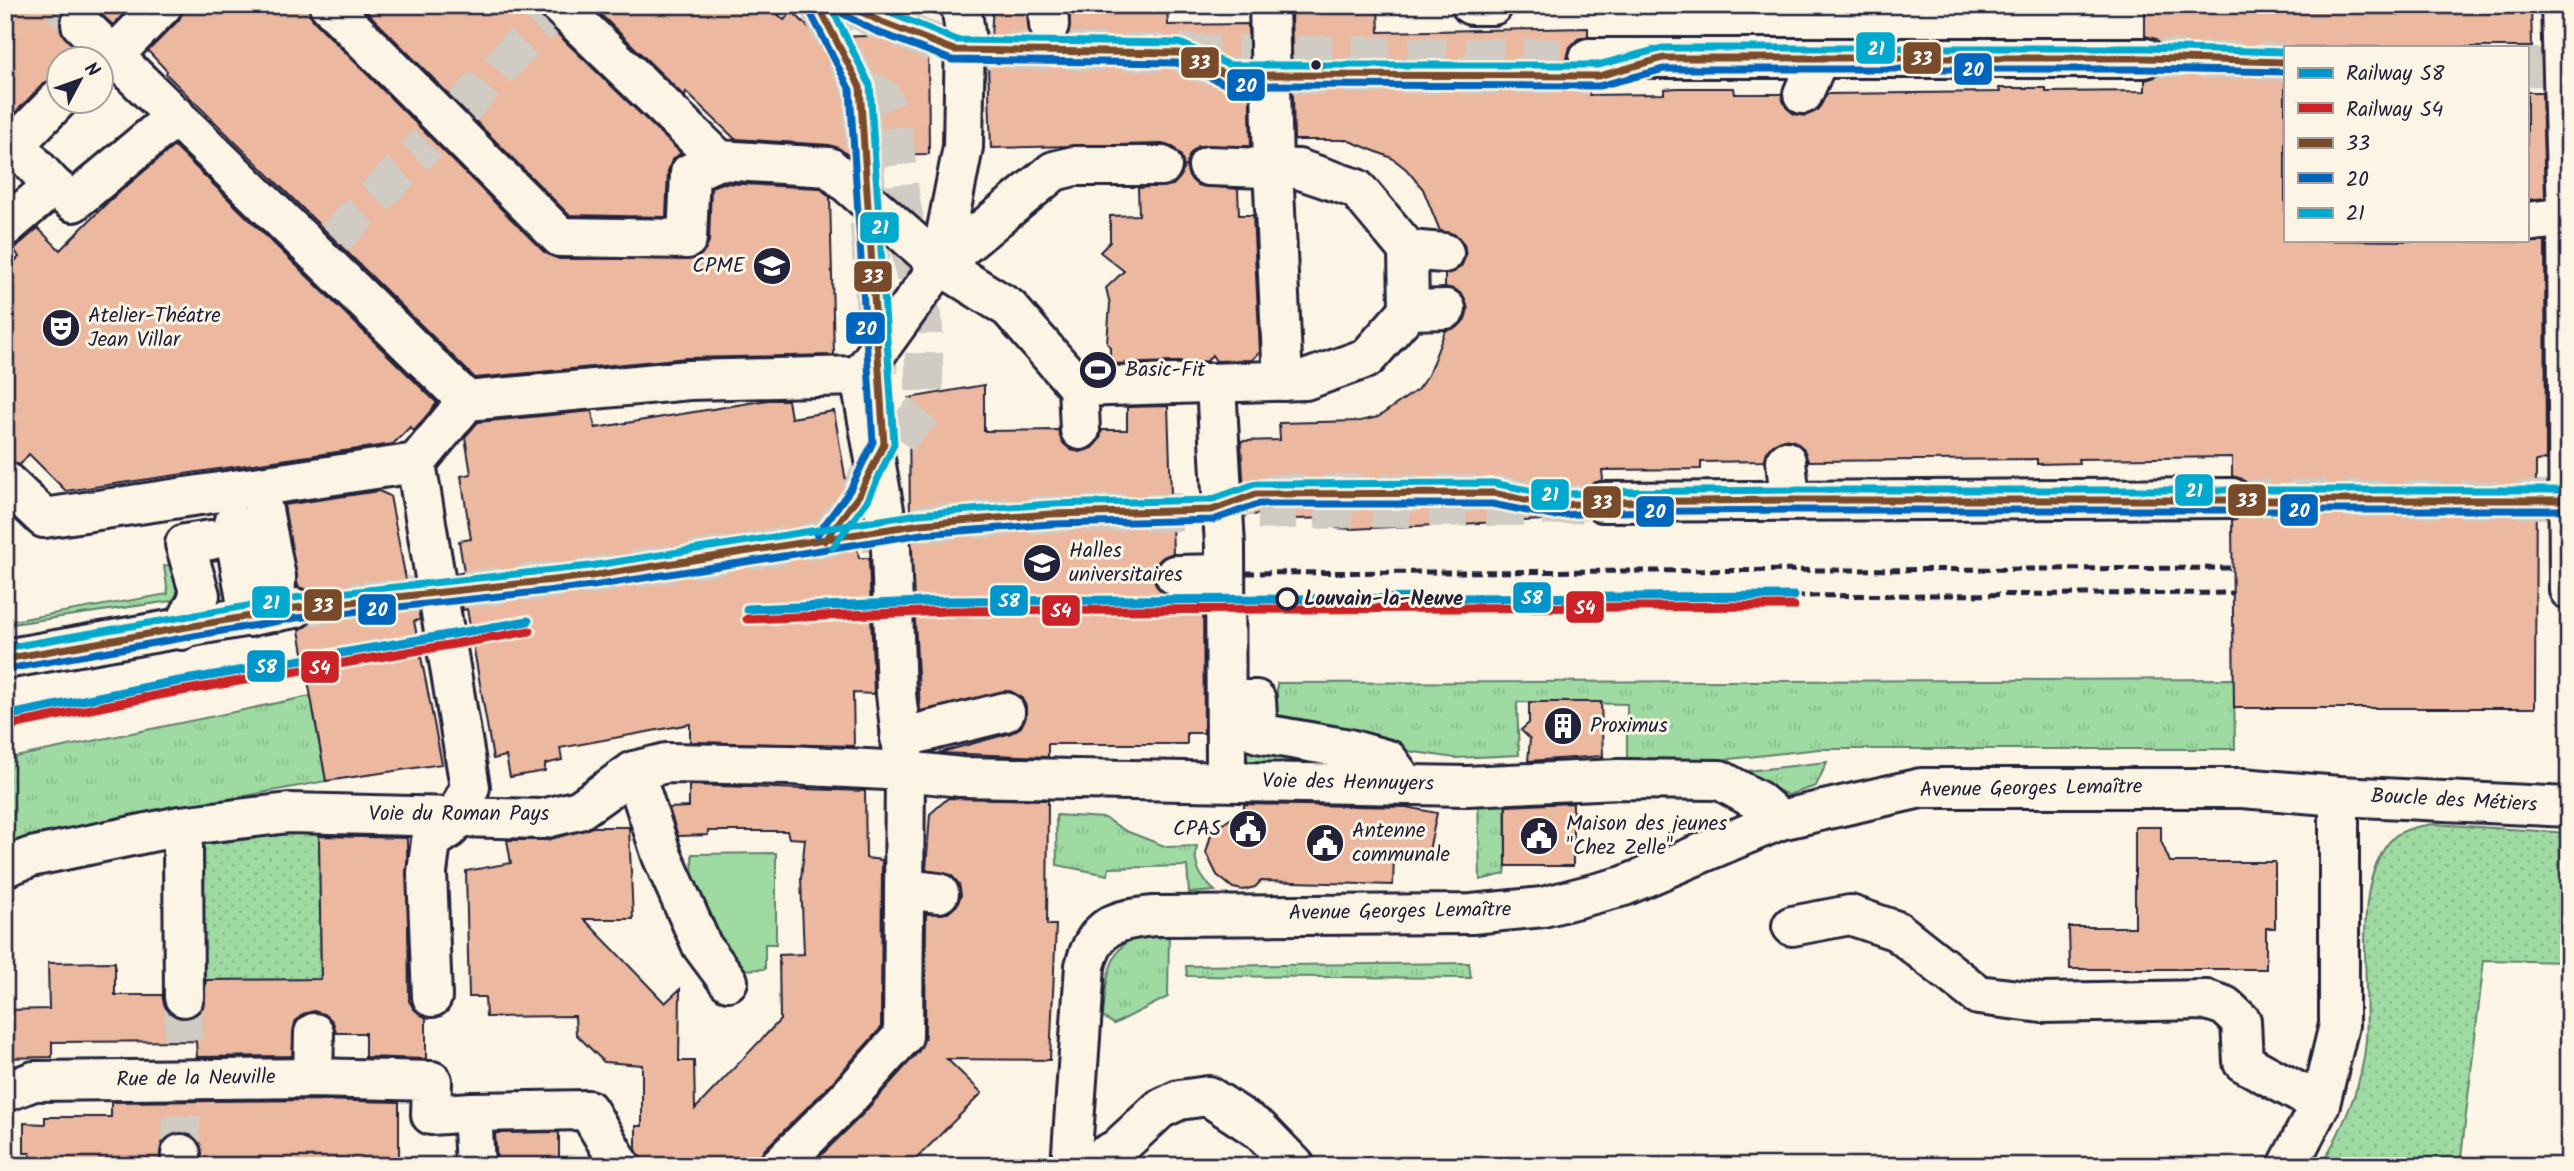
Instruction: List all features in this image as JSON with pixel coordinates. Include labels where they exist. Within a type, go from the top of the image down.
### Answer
[{"type":"street","points":[[116,48],[163,5]]},
{"type":"street","points":[[328,5],[445,126],[559,237],[623,234],[687,239],[690,173],[719,160],[828,167],[940,265],[1009,308],[1078,387],[1080,430]]},
{"type":"street","points":[[940,265],[963,146],[965,33],[961,5]]},
{"type":"street","points":[[1269,5],[1290,158],[1283,382]]},
{"type":"street","points":[[1471,5],[1493,5]]},
{"type":"street","points":[[2561,5],[2567,217],[2569,590]]},
{"type":"street","points":[[554,9],[719,160]]},
{"type":"street","points":[[81,24],[97,46]]},
{"type":"street","points":[[1589,66],[1663,58],[1811,77],[2145,58]]},
{"type":"street","points":[[116,67],[370,284],[467,401]]},
{"type":"street","points":[[46,112],[15,144],[53,186],[73,202],[176,116]]},
{"type":"street","points":[[1078,387],[1235,390],[1305,380],[1367,358],[1428,310],[1426,251],[1357,189],[1290,158],[1208,166]]},
{"type":"street","points":[[779,1166],[845,1101],[894,1035],[922,891],[903,755],[891,549],[860,376],[940,265],[1053,159],[1074,166],[1162,166]]},
{"type":"street","points":[[20,222],[53,186]]},
{"type":"street","points":[[2528,222],[2567,217]]},
{"type":"street","points":[[45,496],[415,463],[467,401],[688,371],[860,376]]},
{"type":"street","points":[[1221,781],[1226,765],[1224,574],[1235,390]]},
{"type":"street","points":[[1786,461],[1790,500]]},
{"type":"street","points":[[415,463],[460,648],[470,787],[454,821],[431,841],[427,873],[432,997]]},
{"type":"street","points":[[1603,502],[2232,498]]},
{"type":"street","points":[[229,524],[262,615]]},
{"type":"street","points":[[229,524],[276,577],[262,615]]},
{"type":"street","points":[[182,629],[200,595],[185,544],[229,524]]},
{"type":"street","points":[[1175,575],[1224,574]]},
{"type":"street","points":[[5,659],[262,615]]},
{"type":"street","points":[[1234,700],[1256,700],[1258,733],[1349,749],[1388,760],[1406,785]]},
{"type":"street","points":[[728,981],[702,946],[663,856],[650,767],[903,755],[1004,712]]},
{"type":"street","name":"Voie des Hennuyers","points":[[903,755],[961,777],[1467,786],[1618,779],[1720,780],[1758,801],[1780,820]]},
{"type":"street","name":"Voie du Roman Pays","points":[[5,867],[31,857],[180,826],[289,813],[454,821],[542,819],[579,810],[650,767]]},
{"type":"street","name":"Avenue Georges Lemaître","points":[[1071,1166],[1085,966],[1094,940],[1114,923],[1154,916],[1472,914],[1542,907],[1624,886],[1780,820],[1921,788],[2242,788],[2339,796]]},
{"type":"street","points":[[2288,1166],[2320,1104],[2339,1025],[2339,796]]},
{"type":"street","name":"Boucle des Métiers","points":[[2339,796],[2569,807]]},
{"type":"street","points":[[180,826],[183,847],[184,997]]},
{"type":"street","points":[[1792,926],[1850,915],[1896,931],[1979,995],[2042,1003],[2207,1000],[2225,1006],[2241,1021],[2243,1062],[2320,1104]]},
{"type":"street","points":[[313,1078],[314,1032]]},
{"type":"street","name":"Rue de la Neuville","points":[[5,1092],[34,1081],[313,1078],[388,1080],[431,1074],[431,1115],[474,1140]]},
{"type":"street","points":[[1086,1166],[1117,1149],[1160,1108],[1179,1100],[1208,1096],[1260,1130],[1295,1166]]},
{"type":"street","points":[[474,1140],[588,1110],[619,1147]]},
{"type":"green space","points":[[180,563],[182,592],[171,601],[5,625],[5,622],[168,594],[164,566]]},
{"type":"green space","points":[[2234,679],[2235,749],[1819,749],[1721,760],[1627,763],[1627,704],[1517,702],[1519,755],[1455,758],[1381,747],[1277,724],[1277,683]]},
{"type":"green space","points":[[311,696],[326,781],[174,809],[5,857],[5,759]]},
{"type":"green space","points":[[1234,738],[1369,769],[1234,764]]},
{"type":"green space","points":[[1827,762],[1816,786],[1788,795],[1747,775],[1747,771]]},
{"type":"green space","points":[[1478,795],[1505,797],[1505,874],[1480,880]]},
{"type":"green space","points":[[1056,815],[1105,818],[1126,831],[1167,847],[1197,846],[1199,871],[1215,891],[1189,893],[1187,866],[1109,868],[1108,875],[1057,865]]},
{"type":"green space","points":[[2434,824],[2569,833],[2569,962],[2484,960],[2460,1166],[2321,1166],[2351,1105],[2364,1057],[2367,1016],[2365,933],[2371,879],[2380,856],[2394,837],[2408,829]]},
{"type":"green space","points":[[319,830],[321,999],[305,980],[199,980],[198,837]]},
{"type":"green space","points":[[776,853],[776,944],[765,944],[765,969],[736,970],[693,888],[692,854]]},
{"type":"green space","points":[[1169,931],[1168,997],[1114,1024],[1103,1017],[1110,969],[1121,948],[1140,934]]},
{"type":"green space","points":[[1469,963],[1471,978],[1187,976],[1186,966]]},
{"type":"building","points":[[5,5],[71,5],[60,18],[60,29],[74,46],[46,46],[46,82],[5,123]]},
{"type":"building","points":[[91,5],[132,5],[113,25]]},
{"type":"building","points":[[184,5],[308,5],[313,20],[544,252],[559,259],[697,258],[705,251],[709,241],[711,187],[722,183],[820,188],[830,197],[834,355],[687,358],[475,378],[166,74],[167,71],[148,51],[179,20]]},
{"type":"building","points":[[360,5],[538,5],[544,21],[681,153],[672,160],[668,171],[666,217],[569,215]]},
{"type":"building","points":[[591,5],[768,5],[784,20],[792,11],[818,37],[928,35],[929,154],[848,155],[830,145],[735,139],[686,92],[685,97]]},
{"type":"building","points":[[993,5],[1026,5],[1030,36],[1038,44],[1049,47],[1060,44],[1069,34],[1070,5],[1167,5],[1168,25],[1248,24],[1251,146],[1198,146],[1190,154],[1186,166],[1189,177],[1197,185],[1238,189],[1239,215],[1253,215],[1260,352],[1252,360],[1216,361],[1212,355],[1207,361],[1110,364],[1110,347],[1107,343],[1110,304],[1106,288],[1124,271],[1100,252],[1110,242],[1110,216],[1139,215],[1138,188],[1173,185],[1181,176],[1184,167],[1181,156],[1173,147],[1162,144],[991,148],[987,36],[991,36]]},
{"type":"building","points":[[2145,5],[2531,5],[2532,47],[2284,46],[2284,242],[2545,242],[2546,460],[2536,461],[2535,708],[2234,708],[2232,520],[2244,516],[2251,509],[2254,499],[2250,486],[2242,479],[2232,476],[2232,457],[2078,459],[2079,463],[2037,464],[2037,459],[1808,461],[1803,448],[1794,441],[1784,439],[1773,444],[1764,461],[1701,462],[1701,469],[1602,470],[1603,480],[1591,484],[1584,492],[1581,503],[1589,518],[1350,529],[1336,528],[1335,518],[1294,519],[1293,513],[1245,515],[1241,441],[1280,440],[1279,423],[1360,421],[1378,417],[1417,390],[1428,375],[1445,331],[1458,327],[1465,319],[1468,309],[1464,297],[1456,290],[1445,287],[1445,274],[1454,272],[1462,265],[1466,255],[1464,244],[1456,235],[1440,231],[1423,189],[1406,169],[1392,158],[1347,140],[1294,140],[1291,8],[1378,9],[1379,32],[1588,28],[1588,36],[1578,39],[1570,47],[1567,59],[1570,68],[1578,77],[1589,80],[1589,95],[1664,94],[1664,89],[1678,88],[1734,88],[1735,94],[1782,94],[1786,107],[1794,114],[1805,116],[1816,111],[1827,94],[2000,92],[1999,88],[2046,88],[2046,92],[2145,91],[2145,80],[2155,77],[2164,69],[2167,57],[2164,48],[2156,39],[2145,36]]},
{"type":"building","points":[[2528,92],[2542,92],[2545,198],[2528,200]]},
{"type":"building","points":[[174,146],[437,403],[414,431],[410,427],[393,444],[66,491],[29,454],[20,465],[5,460],[5,271],[19,257],[14,249],[38,228],[60,250],[109,201]]},
{"type":"building","name":"Halles universitaires","points":[[984,385],[984,431],[1058,430],[1062,442],[1071,450],[1080,452],[1092,448],[1100,439],[1102,430],[1127,430],[1127,407],[1168,406],[1173,553],[1156,564],[1153,576],[1157,587],[1165,594],[1203,596],[1204,733],[1187,733],[1187,744],[1048,744],[1048,757],[938,753],[1011,733],[1021,727],[1026,717],[1026,706],[1021,697],[1010,691],[920,711],[910,533],[909,398]]},
{"type":"building","points":[[768,400],[788,400],[791,418],[834,411],[859,558],[869,558],[874,694],[853,693],[854,746],[690,742],[690,724],[560,748],[562,760],[545,764],[545,771],[510,777],[506,756],[493,759],[467,609],[463,610],[457,574],[464,572],[459,541],[471,539],[461,476],[471,474],[465,437],[478,422],[592,411],[595,428]]},
{"type":"building","points":[[379,491],[390,496],[407,585],[414,584],[420,620],[414,621],[442,764],[326,781],[299,630],[310,624],[316,615],[317,605],[311,593],[298,587],[284,505]]},
{"type":"building","name":"Proximus","points":[[1529,702],[1601,702],[1603,756],[1528,761],[1530,739],[1521,730],[1529,723]]},
{"type":"building","points":[[689,785],[865,791],[866,858],[882,860],[881,1028],[829,1086],[764,1150],[758,1166],[643,1166],[636,1149],[636,1126],[642,1126],[642,1065],[604,1062],[576,1034],[575,1016],[486,1017],[485,997],[469,997],[466,871],[511,863],[507,840],[547,840],[593,827],[629,827],[633,919],[584,919],[665,1003],[680,989],[679,1061],[694,1061],[695,1109],[780,1020],[779,955],[804,954],[801,879],[805,839],[789,838],[787,831],[708,831],[708,835],[678,836],[669,808],[689,807]]},
{"type":"building","points":[[948,798],[1048,800],[1047,925],[1056,925],[1050,1060],[947,1059],[982,1093],[909,1166],[810,1166],[861,1116],[919,1051],[925,1037],[926,914],[948,913],[957,905],[961,895],[959,884],[951,875],[926,870],[930,814]]},
{"type":"building","name":"Maison des jeunes \"Chez Zelle\"","points":[[1573,803],[1573,866],[1506,866],[1506,806]]},
{"type":"building","name":"Antenne communale","points":[[1244,804],[1406,807],[1437,813],[1428,855],[1394,857],[1393,885],[1261,881],[1255,887],[1243,890],[1233,888],[1217,875],[1206,853],[1212,831],[1244,810]]},
{"type":"building","points":[[2135,827],[2161,827],[2161,841],[2170,862],[2275,862],[2275,928],[2266,928],[2266,969],[2070,969],[2069,927],[2135,927]]},
{"type":"building","points":[[319,836],[407,838],[409,1001],[414,1009],[426,1017],[426,1059],[365,1057],[365,1033],[336,1033],[333,1022],[326,1015],[314,1011],[303,1014],[295,1022],[292,1056],[197,1057],[196,1041],[52,1042],[52,1057],[5,1058],[5,1010],[49,1009],[48,963],[115,962],[115,995],[162,995],[166,1009],[183,1019],[196,1015],[203,1007],[206,980],[321,979]]},
{"type":"building","points":[[111,1102],[399,1102],[399,1166],[203,1165],[200,1143],[191,1135],[182,1132],[171,1135],[162,1143],[159,1165],[30,1166],[30,1153],[24,1153],[24,1123],[45,1124],[45,1117],[111,1117]]},
{"type":"building","points":[[559,1132],[559,1166],[497,1166],[495,1133]]},
{"type":"tunnel","points":[[61,5],[81,24]]},
{"type":"tunnel","points":[[818,5],[860,87],[879,374]]},
{"type":"tunnel","points":[[848,5],[879,21],[954,50],[1589,58]]},
{"type":"tunnel","points":[[459,112],[548,15]]},
{"type":"tunnel","points":[[1179,53],[1227,75],[1589,75]]},
{"type":"tunnel","points":[[2145,58],[2284,62]]},
{"type":"tunnel","points":[[2528,67],[2569,68]]},
{"type":"tunnel","points":[[860,87],[882,97],[893,122],[900,194],[924,328],[924,410],[898,438],[884,444]]},
{"type":"tunnel","points":[[335,238],[428,143]]},
{"type":"tunnel","points":[[825,541],[859,495],[883,444]]},
{"type":"tunnel","points":[[1212,510],[1256,494],[1280,493],[1493,493],[1552,506]]},
{"type":"tunnel","points":[[2232,498],[2569,500]]},
{"type":"tunnel","points":[[295,608],[591,576],[921,524],[1050,514],[1552,506],[1603,502]]},
{"type":"tunnel","points":[[1050,508],[1050,514]]},
{"type":"tunnel","points":[[181,1154],[184,997]]},
{"type":"railway","points":[[1245,573],[2233,568]]},
{"type":"railway","points":[[1794,596],[2233,593]]},
{"type":"rail line","name":"S8","points":[[747,609],[947,601],[1794,596]]},
{"type":"rail line","name":"S4","points":[[747,619],[947,611],[1794,606]]},
{"type":"rail line","name":"S8","points":[[5,716],[162,684],[528,621]]},
{"type":"rail line","name":"S4","points":[[7,726],[164,694],[530,631]]},
{"type":"transit line","name":"33","points":[[818,5],[860,87],[884,444],[859,495],[825,541]]},
{"type":"transit line","name":"21","points":[[830,5],[870,85],[894,444],[868,500],[833,547]]},
{"type":"transit line","name":"33","points":[[848,5],[879,21],[954,50],[1179,53],[1227,75],[1599,76],[1663,58],[2145,58],[2284,62]]},
{"type":"transit line","name":"21","points":[[871,5],[956,40],[1180,43],[1229,65],[1598,65],[1663,48],[2145,48],[2284,52]]},
{"type":"transit line","name":"20","points":[[809,10],[850,90],[873,442],[850,490],[817,535]]},
{"type":"transit line","name":"20","points":[[843,14],[875,31],[952,60],[1177,63],[1227,85],[1599,86],[1664,69],[2145,69],[2284,72]]},
{"type":"transit line","name":"21","points":[[5,648],[293,598],[590,566],[919,514],[1050,504],[1210,500],[1255,484],[1493,483],[1553,495],[1790,490],[2569,490]]},
{"type":"transit line","name":"33","points":[[5,659],[295,608],[591,576],[921,524],[1050,514],[1212,510],[1256,494],[1493,493],[1552,506],[1603,502],[1790,500],[2569,500]]},
{"type":"transit line","name":"20","points":[[7,669],[296,618],[593,586],[922,534],[1051,524],[1213,520],[1258,504],[1492,504],[1552,516],[1603,512],[1790,510],[2569,510]]},
{"type":"place","name":"CPME","points":[[772,266]]},
{"type":"place","name":"Atelier-Théatre Jean Villar","points":[[61,328]]},
{"type":"place","name":"Basic-Fit","points":[[1098,370]]},
{"type":"place","name":"Halles universitaires","points":[[1042,563]]},
{"type":"place","name":"Louvain-la-Neuve","points":[[1287,599]]},
{"type":"place","name":"Proximus","points":[[1563,726]]},
{"type":"place","name":"CPAS","points":[[1248,829]]},
{"type":"place","name":"Maison des jeunes \"Chez Zelle\"","points":[[1539,836]]},
{"type":"place","name":"Antenne communale","points":[[1325,843]]}]
